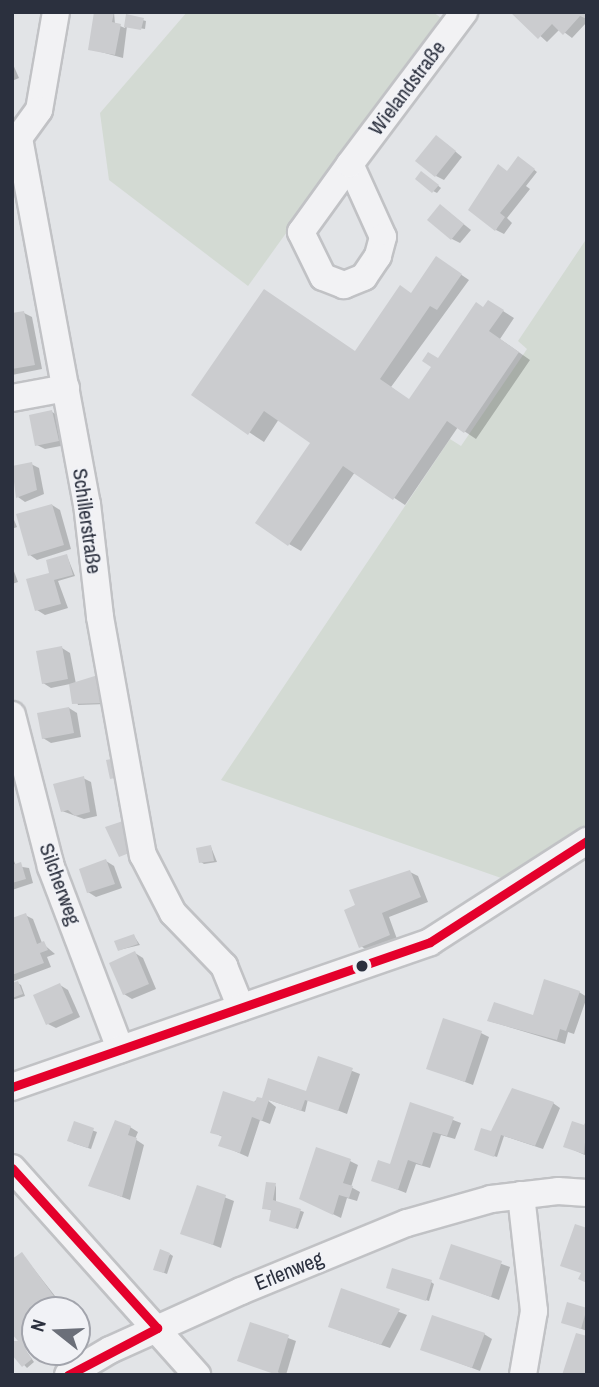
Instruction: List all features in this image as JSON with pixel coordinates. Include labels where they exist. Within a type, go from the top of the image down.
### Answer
[{"type":"street","name":"Schillerstraße","points":[[56,12],[39,110],[16,139],[66,388],[100,617],[142,855],[173,913],[224,966],[240,1007]]},
{"type":"street","name":"Wielandstraße","points":[[350,164],[464,12]]},
{"type":"street","points":[[12,398],[66,388]]},
{"type":"street","name":"Silcherweg","points":[[12,715],[51,867],[120,1049]]},
{"type":"street","points":[[12,1087],[430,942],[587,841]]},
{"type":"street","points":[[12,1168],[197,1375]]},
{"type":"street","name":"Erlenweg","points":[[68,1375],[157,1328],[407,1223],[521,1195],[587,1193]]},
{"type":"street","points":[[521,1195],[534,1311],[523,1375]]},
{"type":"shaded area","points":[[187,12],[433,12],[441,18],[248,286],[109,180],[100,113]]},
{"type":"shaded area","points":[[587,238],[587,835],[504,879],[221,780],[450,439],[461,446],[527,349],[518,341]]},
{"type":"building","points":[[94,12],[114,12],[112,22],[121,24],[115,55],[88,50]]},
{"type":"building","points":[[510,12],[587,12],[587,19],[580,16],[563,35],[552,24],[538,39]]},
{"type":"building","points":[[126,14],[144,18],[141,30],[124,27]]},
{"type":"building","points":[[436,135],[456,151],[435,177],[415,161]]},
{"type":"building","points":[[518,156],[535,169],[500,213],[505,217],[495,231],[468,210],[498,164],[507,171]]},
{"type":"building","points":[[421,171],[439,185],[432,193],[415,179]]},
{"type":"building","points":[[440,204],[464,224],[451,240],[427,220]]},
{"type":"building","points":[[436,256],[462,274],[437,310],[430,306],[380,379],[409,399],[431,367],[422,361],[428,352],[438,358],[476,302],[483,307],[488,300],[504,310],[489,331],[519,352],[464,433],[447,421],[393,500],[343,466],[288,546],[255,523],[310,443],[264,411],[248,435],[191,395],[264,289],[355,351],[400,285],[411,293]]},
{"type":"building","points":[[24,311],[35,365],[12,369],[12,313]]},
{"type":"building","points":[[52,410],[59,441],[35,446],[29,415]]},
{"type":"building","points":[[32,462],[37,490],[16,498],[12,466]]},
{"type":"building","points":[[52,504],[64,545],[28,556],[16,514]]},
{"type":"building","points":[[67,554],[73,575],[54,580],[61,604],[35,611],[26,579],[49,573],[46,560]]},
{"type":"building","points":[[62,646],[68,679],[42,684],[36,651]]},
{"type":"building","points":[[98,675],[104,703],[72,704],[69,684]]},
{"type":"building","points":[[69,707],[74,733],[42,739],[37,713]]},
{"type":"building","points":[[116,758],[120,777],[110,779],[106,760]]},
{"type":"building","points":[[84,776],[90,812],[75,816],[68,810],[61,812],[53,784]]},
{"type":"building","points":[[126,820],[137,850],[119,857],[105,827]]},
{"type":"building","points":[[211,845],[214,861],[199,863],[196,848]]},
{"type":"building","points":[[106,859],[115,884],[87,893],[79,869]]},
{"type":"building","points":[[21,862],[26,879],[12,883],[12,865]]},
{"type":"building","points":[[410,870],[421,897],[382,913],[390,935],[359,948],[344,910],[355,905],[349,890]]},
{"type":"building","points":[[26,913],[37,944],[44,941],[48,950],[40,953],[44,963],[12,975],[12,918]]},
{"type":"building","points":[[134,934],[138,944],[118,951],[114,941]]},
{"type":"building","points":[[135,951],[149,984],[123,995],[109,963]]},
{"type":"building","points":[[544,979],[580,991],[566,1031],[560,1029],[557,1040],[487,1021],[494,1002],[533,1015]]},
{"type":"building","points":[[18,981],[23,994],[12,998],[12,983]]},
{"type":"building","points":[[60,983],[73,1013],[46,1025],[33,995]]},
{"type":"building","points":[[443,1018],[482,1031],[465,1082],[426,1069]]},
{"type":"building","points":[[318,1056],[353,1068],[338,1111],[305,1100],[301,1111],[269,1100],[262,1121],[252,1117],[240,1153],[218,1146],[222,1136],[210,1133],[223,1091],[255,1102],[257,1097],[262,1098],[268,1078],[306,1091]]},
{"type":"building","points":[[512,1088],[554,1102],[535,1146],[501,1135],[494,1157],[474,1150],[481,1128],[491,1131]]},
{"type":"building","points":[[410,1102],[454,1117],[447,1136],[433,1132],[422,1165],[408,1160],[398,1190],[371,1181],[378,1160],[390,1164]]},
{"type":"building","points":[[587,1118],[584,1154],[563,1147],[572,1121],[584,1125]]},
{"type":"building","points":[[115,1120],[131,1126],[128,1135],[137,1138],[122,1197],[88,1186]]},
{"type":"building","points":[[74,1121],[94,1128],[88,1148],[67,1141]]},
{"type":"building","points":[[316,1147],[351,1159],[343,1183],[353,1186],[349,1198],[339,1195],[333,1215],[299,1199]]},
{"type":"building","points":[[266,1182],[276,1183],[273,1200],[301,1209],[295,1229],[269,1221],[271,1210],[262,1209]]},
{"type":"building","points":[[197,1185],[226,1195],[213,1245],[180,1234]]},
{"type":"building","points":[[575,1224],[587,1228],[587,1283],[578,1279],[581,1273],[560,1266]]},
{"type":"building","points":[[451,1244],[502,1261],[491,1297],[439,1279]]},
{"type":"building","points":[[160,1249],[170,1253],[164,1273],[153,1270]]},
{"type":"building","points":[[22,1252],[54,1296],[21,1296],[21,1366],[12,1355],[12,1341],[18,1341],[12,1334],[12,1259]]},
{"type":"building","points":[[392,1268],[432,1280],[426,1301],[386,1288]]},
{"type":"building","points":[[341,1288],[400,1309],[381,1345],[328,1327]]},
{"type":"building","points":[[567,1302],[587,1308],[581,1329],[561,1323]]},
{"type":"building","points":[[432,1315],[485,1333],[472,1368],[420,1350]]},
{"type":"building","points":[[250,1322],[289,1335],[277,1375],[237,1361]]},
{"type":"building","points":[[576,1333],[587,1336],[587,1375],[562,1375]]},
{"type":"transit line","points":[[12,1087],[430,942],[587,841]]},
{"type":"transit line","points":[[12,1168],[157,1328]]},
{"type":"transit line","points":[[68,1375],[157,1328]]}]
